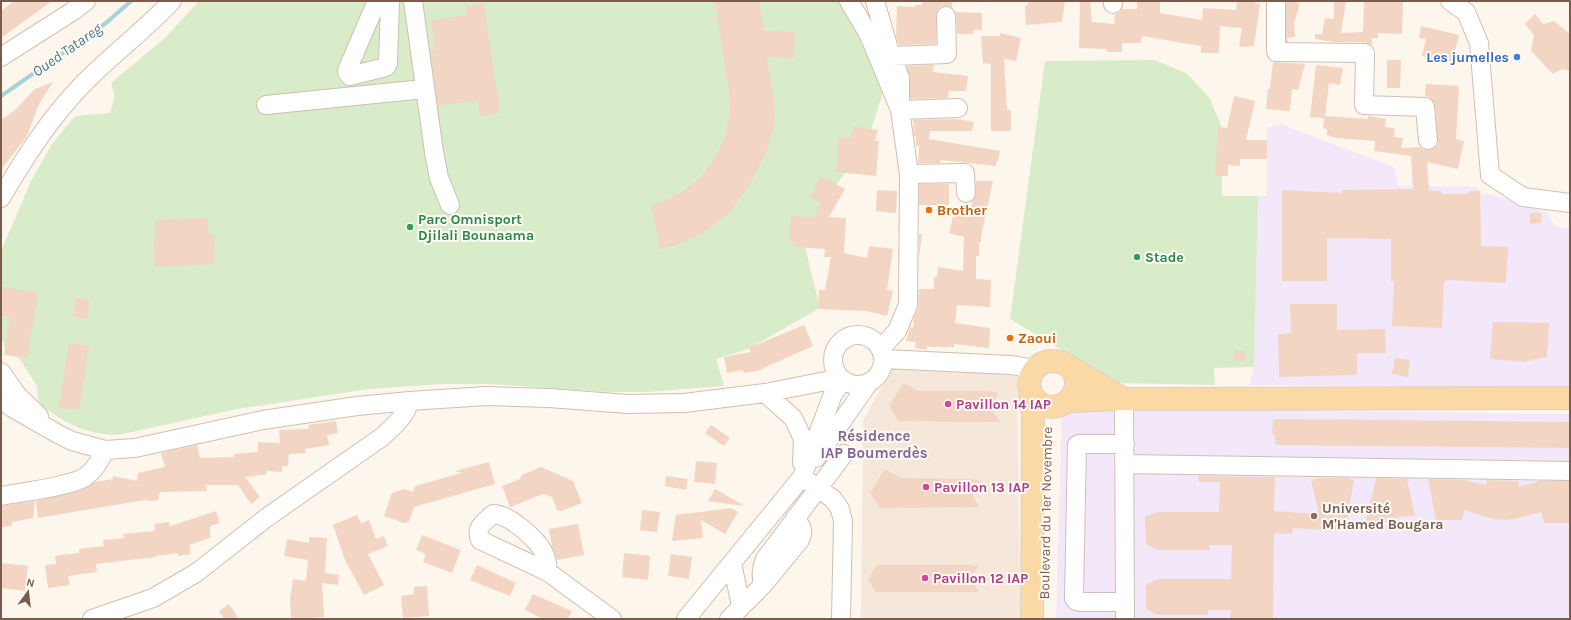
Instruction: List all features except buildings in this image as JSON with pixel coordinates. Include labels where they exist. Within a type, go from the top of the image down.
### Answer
[{"type":"main road","points":[[1124,399],[1064,363],[1056,360],[1043,362],[1035,369],[1030,379],[1030,390],[1035,399],[1044,406],[1124,399],[1570,398]]},
{"type":"main road","points":[[1061,404],[1075,392],[1077,384],[1074,372],[1071,368]]},
{"type":"main road","name":"Boulevard du 1er Novembre","points":[[1030,390],[1033,416],[1032,619]]},
{"type":"main road","name":"Boulevard du 1er Novembre","points":[[1045,619],[1046,425],[1061,404]]},
{"type":"street","points":[[1,198],[23,159],[60,109],[84,84],[172,1]]},
{"type":"street","points":[[377,1],[347,72],[350,76],[386,67],[390,60],[390,1]]},
{"type":"street","points":[[413,1],[424,89],[434,152],[439,178],[450,205]]},
{"type":"street","points":[[849,1],[869,35],[900,110]]},
{"type":"street","points":[[875,1],[891,56],[900,78],[900,110],[909,174],[908,305],[897,331],[883,354],[881,373],[876,379],[862,386],[853,385],[842,380],[835,371],[833,362],[837,346],[849,336],[858,335],[870,338],[883,354],[1011,365],[1035,369]]},
{"type":"street","points":[[1276,1],[1277,59],[1365,53],[1364,105],[1425,107],[1428,140]]},
{"type":"street","points":[[1450,1],[1466,12],[1479,44],[1490,175],[1523,197],[1570,203]]},
{"type":"street","points":[[1,57],[75,4]]},
{"type":"street","points":[[891,56],[947,54],[946,16]]},
{"type":"street","points":[[380,68],[380,93]]},
{"type":"street","points":[[266,104],[424,89]]},
{"type":"street","points":[[900,110],[958,108]]},
{"type":"street","points":[[909,174],[964,173],[966,193]]},
{"type":"street","points":[[770,392],[833,362]]},
{"type":"street","points":[[1,372],[17,395],[58,434]]},
{"type":"street","points":[[5,406],[72,441],[105,450],[135,448],[263,420],[357,406],[486,396],[549,398],[628,404],[684,402],[770,392],[842,380]]},
{"type":"street","points":[[802,477],[833,394],[842,380]]},
{"type":"street","points":[[686,619],[802,477],[868,384]]},
{"type":"street","points":[[770,392],[793,418],[803,439],[802,477]]},
{"type":"street","points":[[1124,399],[1125,444],[1125,610],[1080,602],[1076,601],[1074,598],[1077,445],[1125,444]]},
{"type":"street","points":[[92,619],[153,598],[196,573],[266,518],[382,436],[399,422],[407,411],[410,401]]},
{"type":"street","points":[[1,496],[70,483],[85,477],[96,467],[105,450]]},
{"type":"street","points":[[735,613],[763,585],[800,540],[803,529],[795,518],[844,454]]},
{"type":"street","points":[[1124,464],[1570,471]]},
{"type":"street","points":[[802,477],[833,499],[842,515],[841,619]]},
{"type":"street","points":[[732,563],[735,613]]},
{"type":"street","points":[[548,572],[612,619]]},
{"type":"shaded area","points":[[1280,124],[1394,167],[1398,186],[1477,187],[1483,196],[1487,193],[1548,213],[1554,225],[1565,229],[1570,226],[1570,388],[1249,385],[1254,367],[1258,196],[1267,196],[1267,128]]},
{"type":"shaded area","points":[[892,369],[1017,373],[1020,619],[861,619],[863,420]]},
{"type":"shaded area","name":"Université M'Hamed Bougara","points":[[1062,409],[1570,414],[1570,619],[1056,619]]},
{"type":"green space","name":"Parc Omnisport Djilali Bounaama","points":[[199,1],[839,1],[885,86],[865,149],[846,171],[813,218],[803,239],[820,308],[748,349],[716,359],[724,386],[648,392],[607,392],[488,384],[443,384],[369,389],[237,409],[118,435],[85,430],[67,422],[39,404],[37,386],[16,353],[6,352],[1,336],[1,251],[32,179],[52,144],[75,116],[110,113],[115,96],[111,83],[165,38]]},
{"type":"green space","name":"Stade","points":[[1154,60],[1186,73],[1209,97],[1221,125],[1222,196],[1258,196],[1254,367],[1214,368],[1215,385],[1117,383],[1010,319],[1045,61]]},
{"type":"waterway","name":"Oued Tatareg","points":[[1,96],[106,23],[131,1]]},
{"type":"place","name":"Les jumelles","points":[[1517,57]]},
{"type":"place","name":"Brother","points":[[929,210]]},
{"type":"place","name":"Parc Omnisport Djilali Bounaama","points":[[410,227]]},
{"type":"place","name":"Stade","points":[[1137,257]]},
{"type":"place","name":"Zaoui","points":[[1010,338]]},
{"type":"place","name":"Pavillon 14 IAP","points":[[948,404]]},
{"type":"place","name":"Pavillon 13 IAP","points":[[926,487]]},
{"type":"place","name":"Université M'Hamed Bougara","points":[[1314,516]]},
{"type":"place","name":"Pavillon 12 IAP","points":[[925,578]]},
{"type":"district","name":"Résidence IAP Boumerdès","points":[[874,444]]}]
